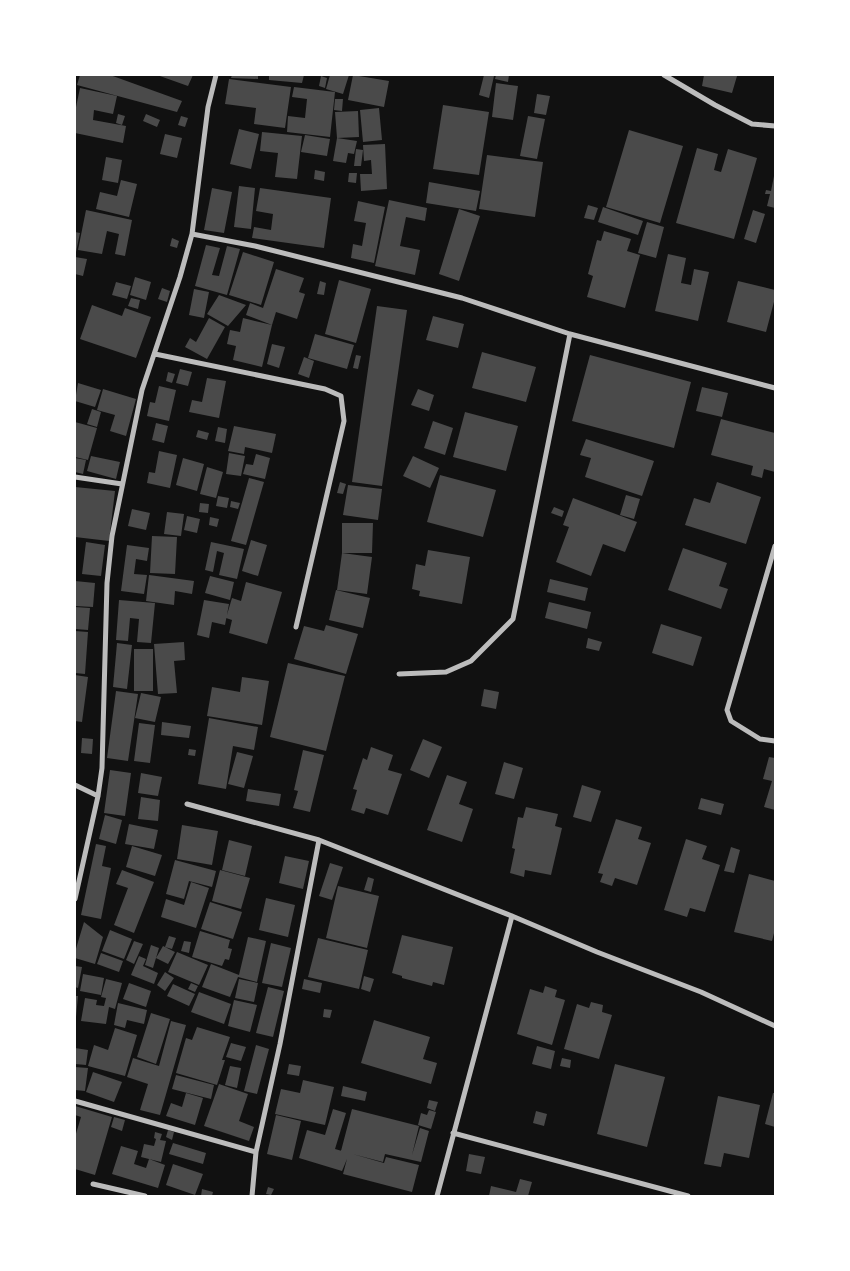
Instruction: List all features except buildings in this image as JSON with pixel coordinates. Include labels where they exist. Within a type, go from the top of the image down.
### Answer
[{"type":"street","points":[[75,899],[98,796],[102,768],[107,583],[112,536],[142,390],[192,234],[207,115],[216,75]]},
{"type":"street","points":[[664,75],[752,124],[775,126]]},
{"type":"street","points":[[192,234],[255,246],[462,298],[570,334],[775,388]]},
{"type":"street","points":[[399,674],[446,672],[471,660],[514,619],[570,334]]},
{"type":"street","points":[[155,354],[325,389],[341,396],[344,422],[296,627]]},
{"type":"street","points":[[75,477],[122,484]]},
{"type":"street","points":[[775,546],[728,710],[731,721],[760,739],[775,741]]},
{"type":"street","points":[[75,785],[98,796]]},
{"type":"street","points":[[187,804],[319,840],[701,992],[775,1026]]},
{"type":"street","points":[[252,1196],[256,1152],[280,1044],[319,840]]},
{"type":"street","points":[[437,1196],[512,916]]},
{"type":"street","points":[[75,1101],[256,1152]]},
{"type":"street","points":[[453,1133],[688,1196]]},
{"type":"street","points":[[92,1184],[145,1196]]}]
